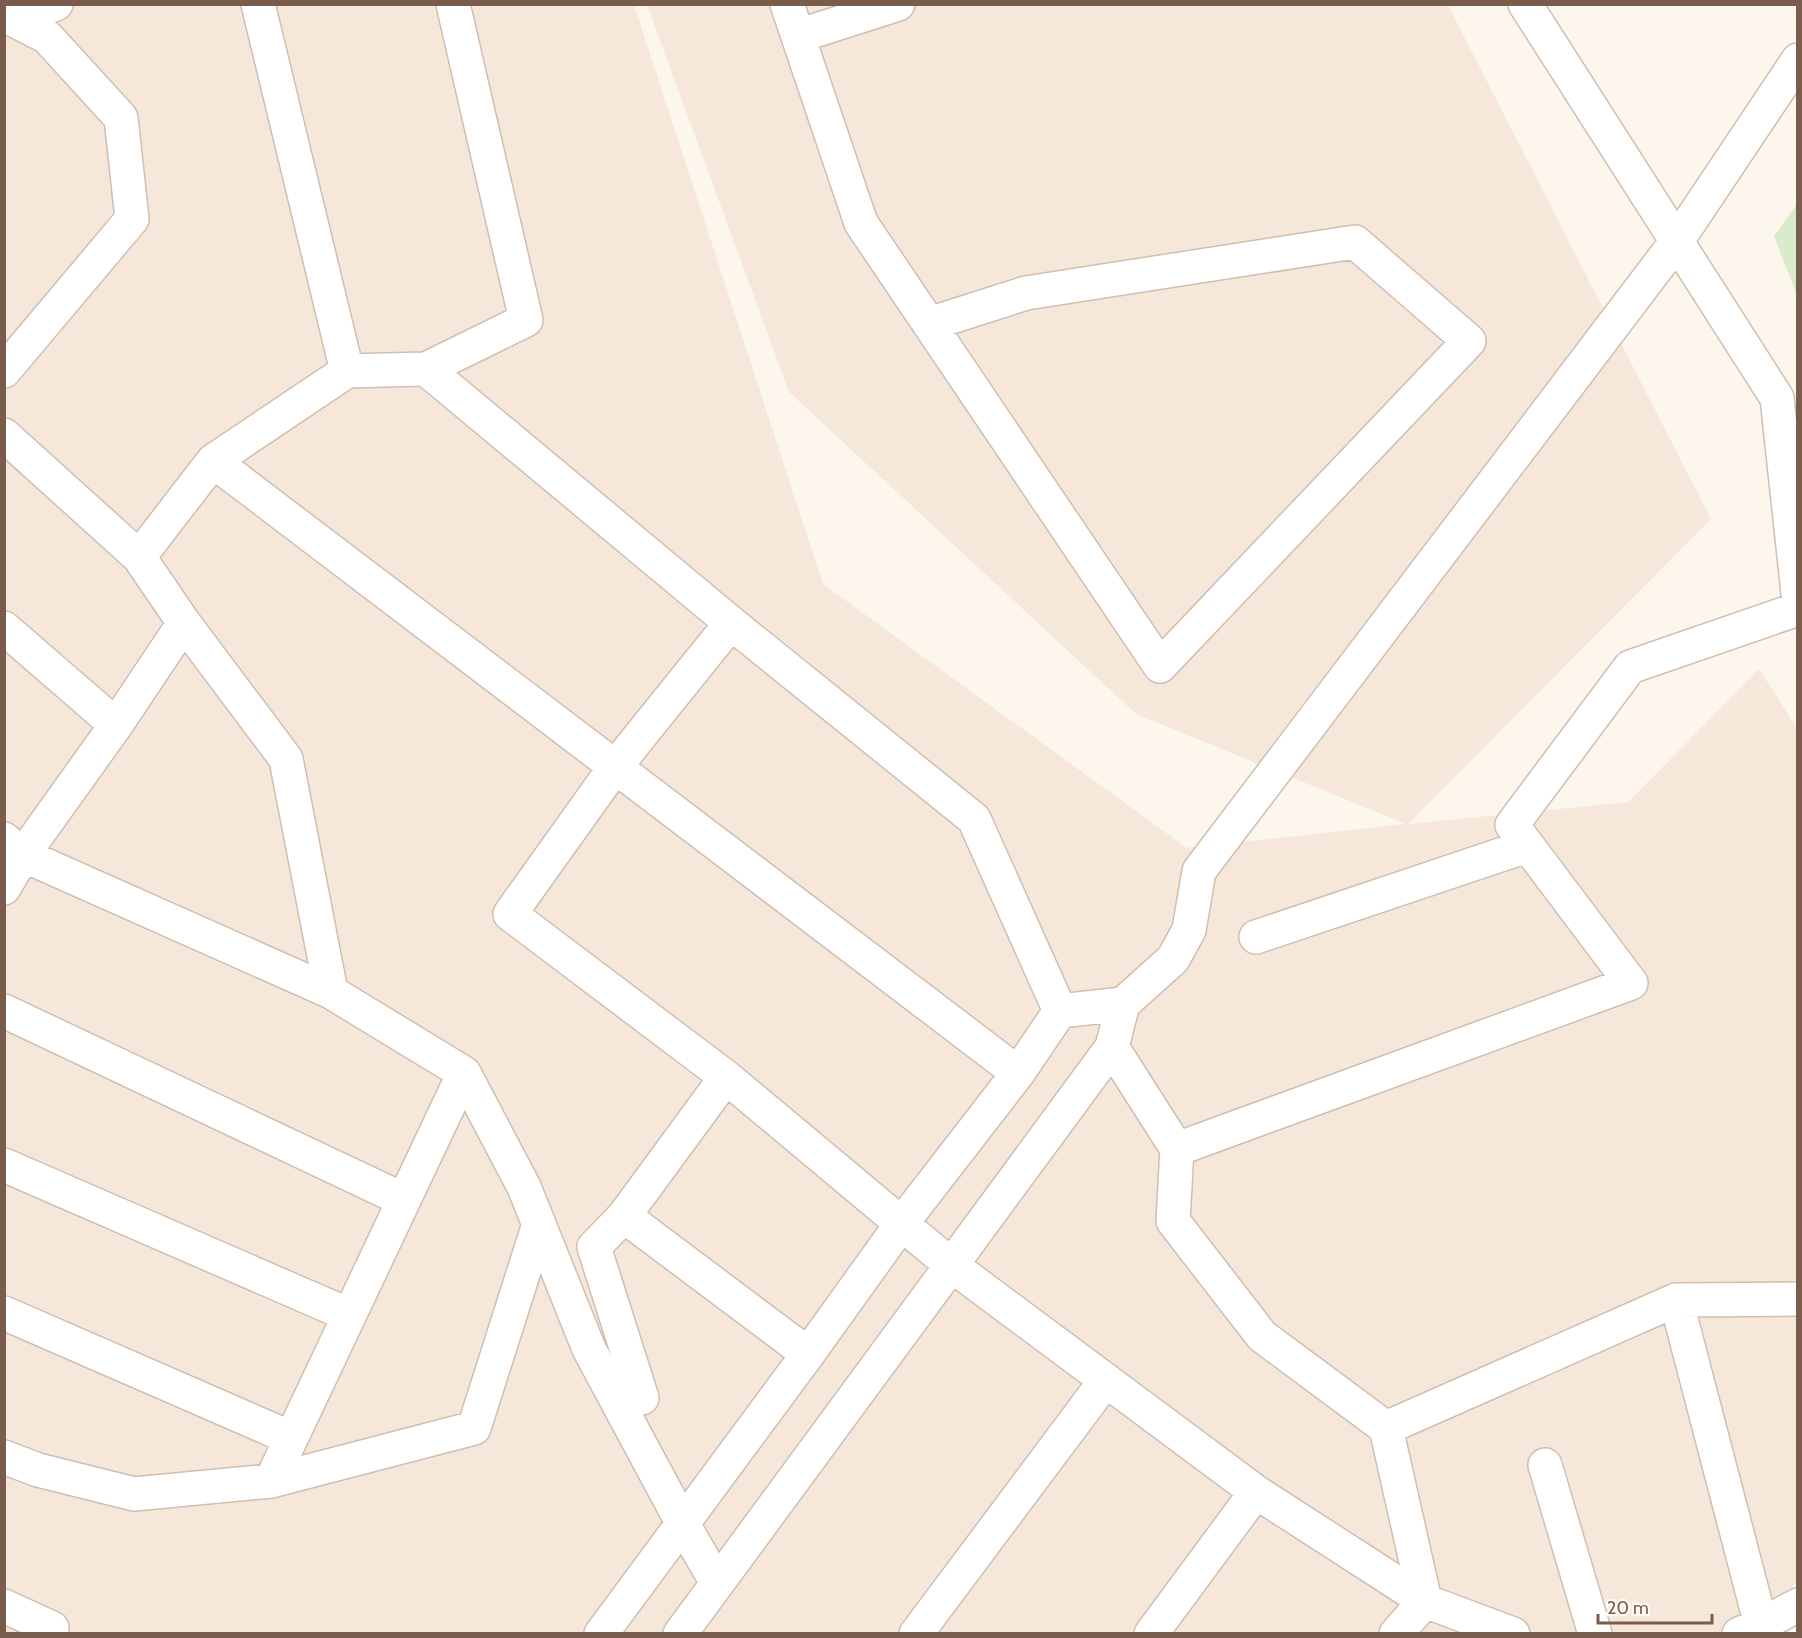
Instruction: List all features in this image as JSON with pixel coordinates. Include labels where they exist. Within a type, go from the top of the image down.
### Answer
[{"type":"street","points":[[9,18],[56,4]]},
{"type":"street","points":[[258,4],[347,371]]},
{"type":"street","points":[[139,557],[213,461],[347,371],[426,369],[526,320],[453,4]]},
{"type":"street","points":[[787,4],[861,223],[929,324],[1160,666],[1469,341],[1355,242],[1026,293],[929,324]]},
{"type":"street","points":[[798,36],[898,4]]},
{"type":"street","points":[[1525,4],[1778,398],[1797,592]]},
{"type":"street","points":[[4,371],[132,219],[121,118],[47,37],[9,18]]},
{"type":"street","points":[[680,1634],[1112,1047],[1123,1004],[1173,959],[1189,930],[1199,871],[1677,241],[1797,60]]},
{"type":"street","points":[[426,369],[730,623],[974,819],[1060,1011]]},
{"type":"street","points":[[4,435],[139,557],[184,623],[286,759],[331,992]]},
{"type":"street","points":[[213,461],[1018,1073]]},
{"type":"street","points":[[1178,1149],[1631,983],[1512,825],[1630,667],[1797,609]]},
{"type":"street","points":[[4,888],[14,847],[116,725],[184,623]]},
{"type":"street","points":[[730,623],[615,767],[510,914],[726,1077],[951,1265],[1256,1492],[1425,1601],[1514,1634]]},
{"type":"street","points":[[4,628],[116,725]]},
{"type":"street","points":[[1256,937],[1527,846]]},
{"type":"street","points":[[14,847],[331,992],[464,1073],[524,1187],[589,1349],[717,1583]]},
{"type":"street","points":[[601,1634],[902,1223],[1018,1073],[1060,1011],[1123,1004]]},
{"type":"street","points":[[4,1011],[404,1200]]},
{"type":"street","points":[[1112,1047],[1178,1149],[1173,1221],[1262,1336],[1386,1428],[1425,1601]]},
{"type":"street","points":[[271,1481],[464,1073]]},
{"type":"street","points":[[642,1398],[594,1247],[624,1216],[726,1077]]},
{"type":"street","points":[[4,1165],[349,1315]]},
{"type":"street","points":[[624,1216],[808,1354]]},
{"type":"street","points":[[4,1457],[38,1470],[134,1494],[271,1481],[474,1428],[539,1224]]},
{"type":"street","points":[[1386,1428],[1676,1300],[1797,1299]]},
{"type":"street","points":[[1676,1300],[1750,1629],[1797,1605]]},
{"type":"street","points":[[4,1313],[291,1438]]},
{"type":"street","points":[[916,1634],[1106,1380]]},
{"type":"street","points":[[1545,1465],[1595,1634]]},
{"type":"street","points":[[1151,1634],[1256,1492]]},
{"type":"street","points":[[1396,1634],[1425,1601]]},
{"type":"street","points":[[4,1606],[52,1628],[51,1634]]},
{"type":"shaded area","points":[[5,5],[634,5],[823,584],[1187,848],[1406,824],[1136,714],[789,392],[647,5],[1448,5],[1711,519],[1408,824],[1628,802],[1759,669],[1797,728],[1797,1582],[1751,1634],[5,1634]]},
{"type":"green space","points":[[1797,204],[1797,295],[1774,236]]}]
